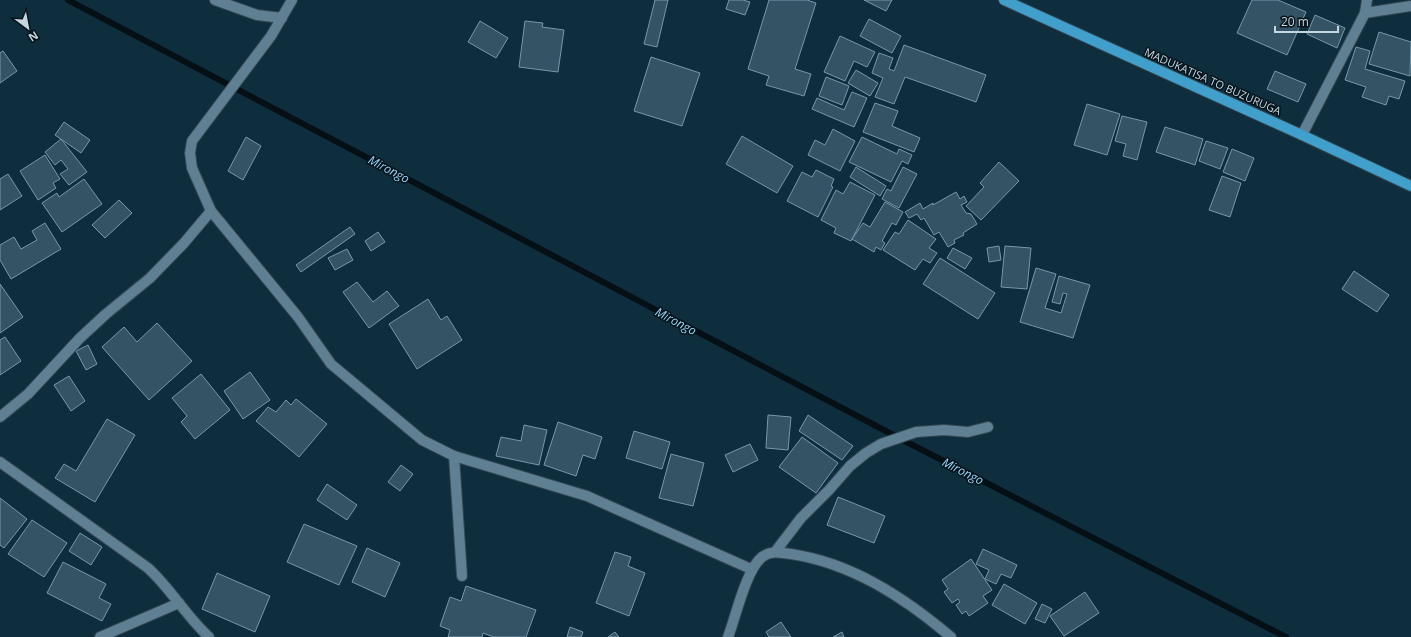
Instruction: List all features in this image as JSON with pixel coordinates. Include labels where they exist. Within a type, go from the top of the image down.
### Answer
[{"type":"main road","name":"MADUKATISA TO BUZURUGA","points":[[1004,0],[1411,186]]},
{"type":"street","points":[[215,0],[257,15],[282,18]]},
{"type":"street","points":[[292,0],[271,36],[192,141],[190,153],[192,168],[211,211],[298,317],[331,364],[422,440],[454,456],[587,496],[751,569]]},
{"type":"street","points":[[1302,135],[1365,12],[1367,0]]},
{"type":"street","points":[[1365,12],[1411,6]]},
{"type":"street","points":[[0,417],[28,394],[80,338],[106,314],[150,278],[184,243],[211,211]]},
{"type":"street","points":[[775,552],[801,518],[850,466],[866,453],[881,444],[916,432],[944,430],[968,432],[988,427]]},
{"type":"street","points":[[454,456],[462,576]]},
{"type":"street","points":[[0,462],[148,568],[164,583],[179,603],[209,637]]},
{"type":"street","points":[[728,637],[751,569],[763,556],[775,552],[810,557],[851,571],[896,596],[951,637]]},
{"type":"street","points":[[100,637],[179,603]]},
{"type":"building","points":[[655,0],[668,0],[657,47],[644,44]]},
{"type":"building","points":[[729,0],[743,0],[750,2],[745,15],[726,9]]},
{"type":"building","points":[[769,0],[807,0],[816,3],[795,69],[811,74],[804,96],[766,85],[769,76],[748,69]]},
{"type":"building","points":[[864,0],[892,0],[886,11]]},
{"type":"building","points":[[1252,0],[1278,0],[1306,12],[1287,55],[1237,33]]},
{"type":"building","points":[[1315,15],[1345,28],[1337,48],[1307,34]]},
{"type":"building","points":[[869,19],[901,36],[892,53],[860,36]]},
{"type":"building","points":[[480,21],[508,38],[496,58],[468,42]]},
{"type":"building","points":[[525,21],[543,23],[542,27],[564,30],[558,72],[519,67]]},
{"type":"building","points":[[1379,32],[1411,42],[1410,76],[1369,64]]},
{"type":"building","points":[[840,36],[875,52],[867,67],[854,61],[845,81],[824,72]]},
{"type":"building","points":[[904,45],[986,75],[976,102],[905,77],[894,104],[875,97],[883,78],[872,73],[879,53],[893,58],[889,69],[894,71]]},
{"type":"building","points":[[1356,47],[1370,51],[1365,69],[1405,81],[1399,99],[1389,96],[1386,105],[1362,97],[1366,87],[1345,80]]},
{"type":"building","points":[[3,51],[17,71],[0,83],[0,53]]},
{"type":"building","points":[[651,57],[700,73],[682,126],[634,111]]},
{"type":"building","points":[[856,70],[878,83],[870,96],[848,83]]},
{"type":"building","points":[[1275,71],[1306,84],[1298,102],[1267,89]]},
{"type":"building","points":[[826,77],[849,86],[842,105],[819,96]]},
{"type":"building","points":[[852,92],[867,98],[854,127],[812,109],[817,98],[844,110]]},
{"type":"building","points":[[875,103],[898,111],[892,126],[920,138],[914,152],[863,132]]},
{"type":"building","points":[[1087,104],[1120,114],[1107,155],[1074,145]]},
{"type":"building","points":[[1122,116],[1147,122],[1137,160],[1123,156],[1126,144],[1115,141]]},
{"type":"building","points":[[64,122],[90,140],[81,153],[55,135]]},
{"type":"building","points":[[1165,127],[1203,139],[1195,165],[1156,152]]},
{"type":"building","points":[[833,129],[855,141],[840,171],[808,155],[815,140],[825,145]]},
{"type":"building","points":[[742,136],[793,166],[777,193],[726,164]]},
{"type":"building","points":[[246,137],[261,146],[243,180],[228,171]]},
{"type":"building","points":[[862,137],[897,154],[899,149],[912,155],[908,164],[902,161],[891,182],[849,162]]},
{"type":"building","points":[[61,139],[87,172],[69,185],[60,174],[68,169],[61,160],[55,165],[45,152]]},
{"type":"building","points":[[1206,141],[1228,148],[1220,169],[1199,161]]},
{"type":"building","points":[[1232,149],[1254,158],[1245,181],[1223,172]]},
{"type":"building","points":[[45,155],[60,179],[53,183],[56,188],[38,200],[20,171]]},
{"type":"building","points":[[999,162],[1019,181],[981,220],[966,206],[984,187],[980,183]]},
{"type":"building","points":[[856,167],[886,186],[880,196],[850,177]]},
{"type":"building","points":[[903,167],[917,174],[899,208],[882,199],[887,189],[891,191]]},
{"type":"building","points":[[816,170],[834,179],[831,186],[833,187],[818,217],[787,201],[802,172],[812,177]]},
{"type":"building","points":[[8,174],[22,196],[0,210],[0,179]]},
{"type":"building","points":[[1222,176],[1241,183],[1230,217],[1209,210]]},
{"type":"building","points":[[84,179],[102,204],[62,232],[42,203],[57,193],[59,197]]},
{"type":"building","points":[[850,182],[875,195],[851,241],[834,233],[836,228],[821,220],[836,190],[843,194]]},
{"type":"building","points":[[956,192],[960,199],[964,196],[967,202],[961,205],[966,213],[971,214],[977,224],[963,233],[964,235],[954,240],[955,243],[948,247],[939,232],[934,235],[924,218],[921,220],[917,214],[909,218],[905,212],[920,203],[923,209]]},
{"type":"building","points":[[119,200],[132,213],[105,238],[92,225]]},
{"type":"building","points":[[885,202],[903,212],[896,225],[892,223],[882,241],[885,243],[881,250],[876,247],[874,252],[852,239],[863,223],[870,227]]},
{"type":"building","points":[[908,220],[936,239],[929,248],[937,253],[930,263],[923,259],[915,270],[883,250],[895,232],[899,234]]},
{"type":"building","points":[[45,223],[61,249],[11,279],[0,260],[0,245],[14,237],[21,249],[37,240],[32,231]]},
{"type":"building","points":[[350,227],[355,234],[301,272],[296,265]]},
{"type":"building","points":[[378,232],[385,242],[371,251],[365,241]]},
{"type":"building","points":[[999,246],[1001,260],[989,262],[987,248]]},
{"type":"building","points":[[1005,246],[1031,248],[1027,289],[1001,287]]},
{"type":"building","points":[[953,248],[972,258],[965,269],[947,258]]},
{"type":"building","points":[[347,249],[353,260],[335,270],[328,258]]},
{"type":"building","points":[[940,258],[995,293],[978,319],[923,284]]},
{"type":"building","points":[[1036,268],[1056,274],[1045,308],[1061,313],[1067,294],[1063,293],[1060,304],[1052,302],[1059,276],[1090,285],[1073,338],[1020,322]]},
{"type":"building","points":[[1354,271],[1389,295],[1377,312],[1342,289]]},
{"type":"building","points":[[357,282],[373,302],[387,291],[399,306],[369,328],[343,292]]},
{"type":"building","points":[[0,284],[23,317],[0,333]]},
{"type":"building","points":[[428,299],[441,320],[447,316],[462,340],[417,369],[389,324]]},
{"type":"building","points":[[157,323],[192,361],[149,400],[102,347],[124,327],[137,342]]},
{"type":"building","points":[[5,337],[21,361],[0,375],[0,340]]},
{"type":"building","points":[[88,345],[97,364],[86,370],[76,351]]},
{"type":"building","points":[[250,372],[270,400],[243,419],[224,391]]},
{"type":"building","points":[[201,374],[230,410],[195,439],[181,422],[187,416],[172,398]]},
{"type":"building","points":[[69,376],[85,401],[71,411],[54,385]]},
{"type":"building","points":[[296,399],[327,424],[299,457],[256,421],[268,407],[276,412],[286,400],[291,405]]},
{"type":"building","points":[[768,415],[791,417],[788,450],[766,448]]},
{"type":"building","points":[[808,415],[853,446],[842,460],[799,431]]},
{"type":"building","points":[[107,419],[135,435],[95,502],[55,478],[64,464],[76,471]]},
{"type":"building","points":[[558,422],[602,437],[595,459],[583,455],[576,476],[544,465]]},
{"type":"building","points":[[524,425],[547,430],[539,465],[496,456],[501,437],[521,441]]},
{"type":"building","points":[[634,431],[670,442],[662,469],[626,458]]},
{"type":"building","points":[[802,437],[838,463],[816,493],[779,467]]},
{"type":"building","points":[[750,444],[758,460],[733,472],[725,455]]},
{"type":"building","points":[[671,454],[704,463],[693,506],[659,498]]},
{"type":"building","points":[[401,465],[413,474],[400,491],[388,482]]},
{"type":"building","points":[[327,484],[357,505],[347,520],[317,500]]},
{"type":"building","points":[[838,497],[885,516],[874,543],[827,525]]},
{"type":"building","points":[[0,498],[27,519],[4,548],[0,545]]},
{"type":"building","points":[[32,520],[67,543],[44,577],[8,554]]},
{"type":"building","points":[[304,524],[357,546],[339,585],[287,562]]},
{"type":"building","points":[[80,533],[102,547],[91,565],[69,551]]},
{"type":"building","points":[[367,548],[400,563],[385,597],[352,582]]},
{"type":"building","points":[[983,549],[1017,565],[1011,578],[1001,574],[996,584],[985,579],[989,570],[976,564]]},
{"type":"building","points":[[615,552],[631,557],[628,566],[645,573],[629,616],[596,603]]},
{"type":"building","points":[[971,559],[992,590],[983,596],[988,603],[969,616],[966,611],[962,614],[956,605],[960,602],[958,599],[952,603],[944,592],[948,589],[942,580]]},
{"type":"building","points":[[63,562],[106,584],[99,598],[111,604],[102,621],[47,593]]},
{"type":"building","points":[[217,573],[270,596],[255,632],[202,609]]},
{"type":"building","points":[[1004,584],[1037,603],[1025,624],[992,605]]},
{"type":"building","points":[[466,586],[536,610],[526,637],[494,637],[483,633],[482,637],[448,637],[450,630],[440,626],[450,597],[461,601]]},
{"type":"building","points":[[1085,592],[1099,613],[1064,636],[1050,616]]},
{"type":"building","points":[[1042,604],[1052,609],[1045,623],[1035,619]]},
{"type":"building","points":[[781,622],[791,637],[769,637],[766,632]]},
{"type":"building","points":[[570,627],[583,632],[581,637],[567,637]]},
{"type":"building","points":[[615,632],[619,637],[608,637]]},
{"type":"building","points":[[842,632],[844,637],[833,637]]},
{"type":"waterway","name":"Mirongo","points":[[68,0],[899,438],[1286,637]]}]
